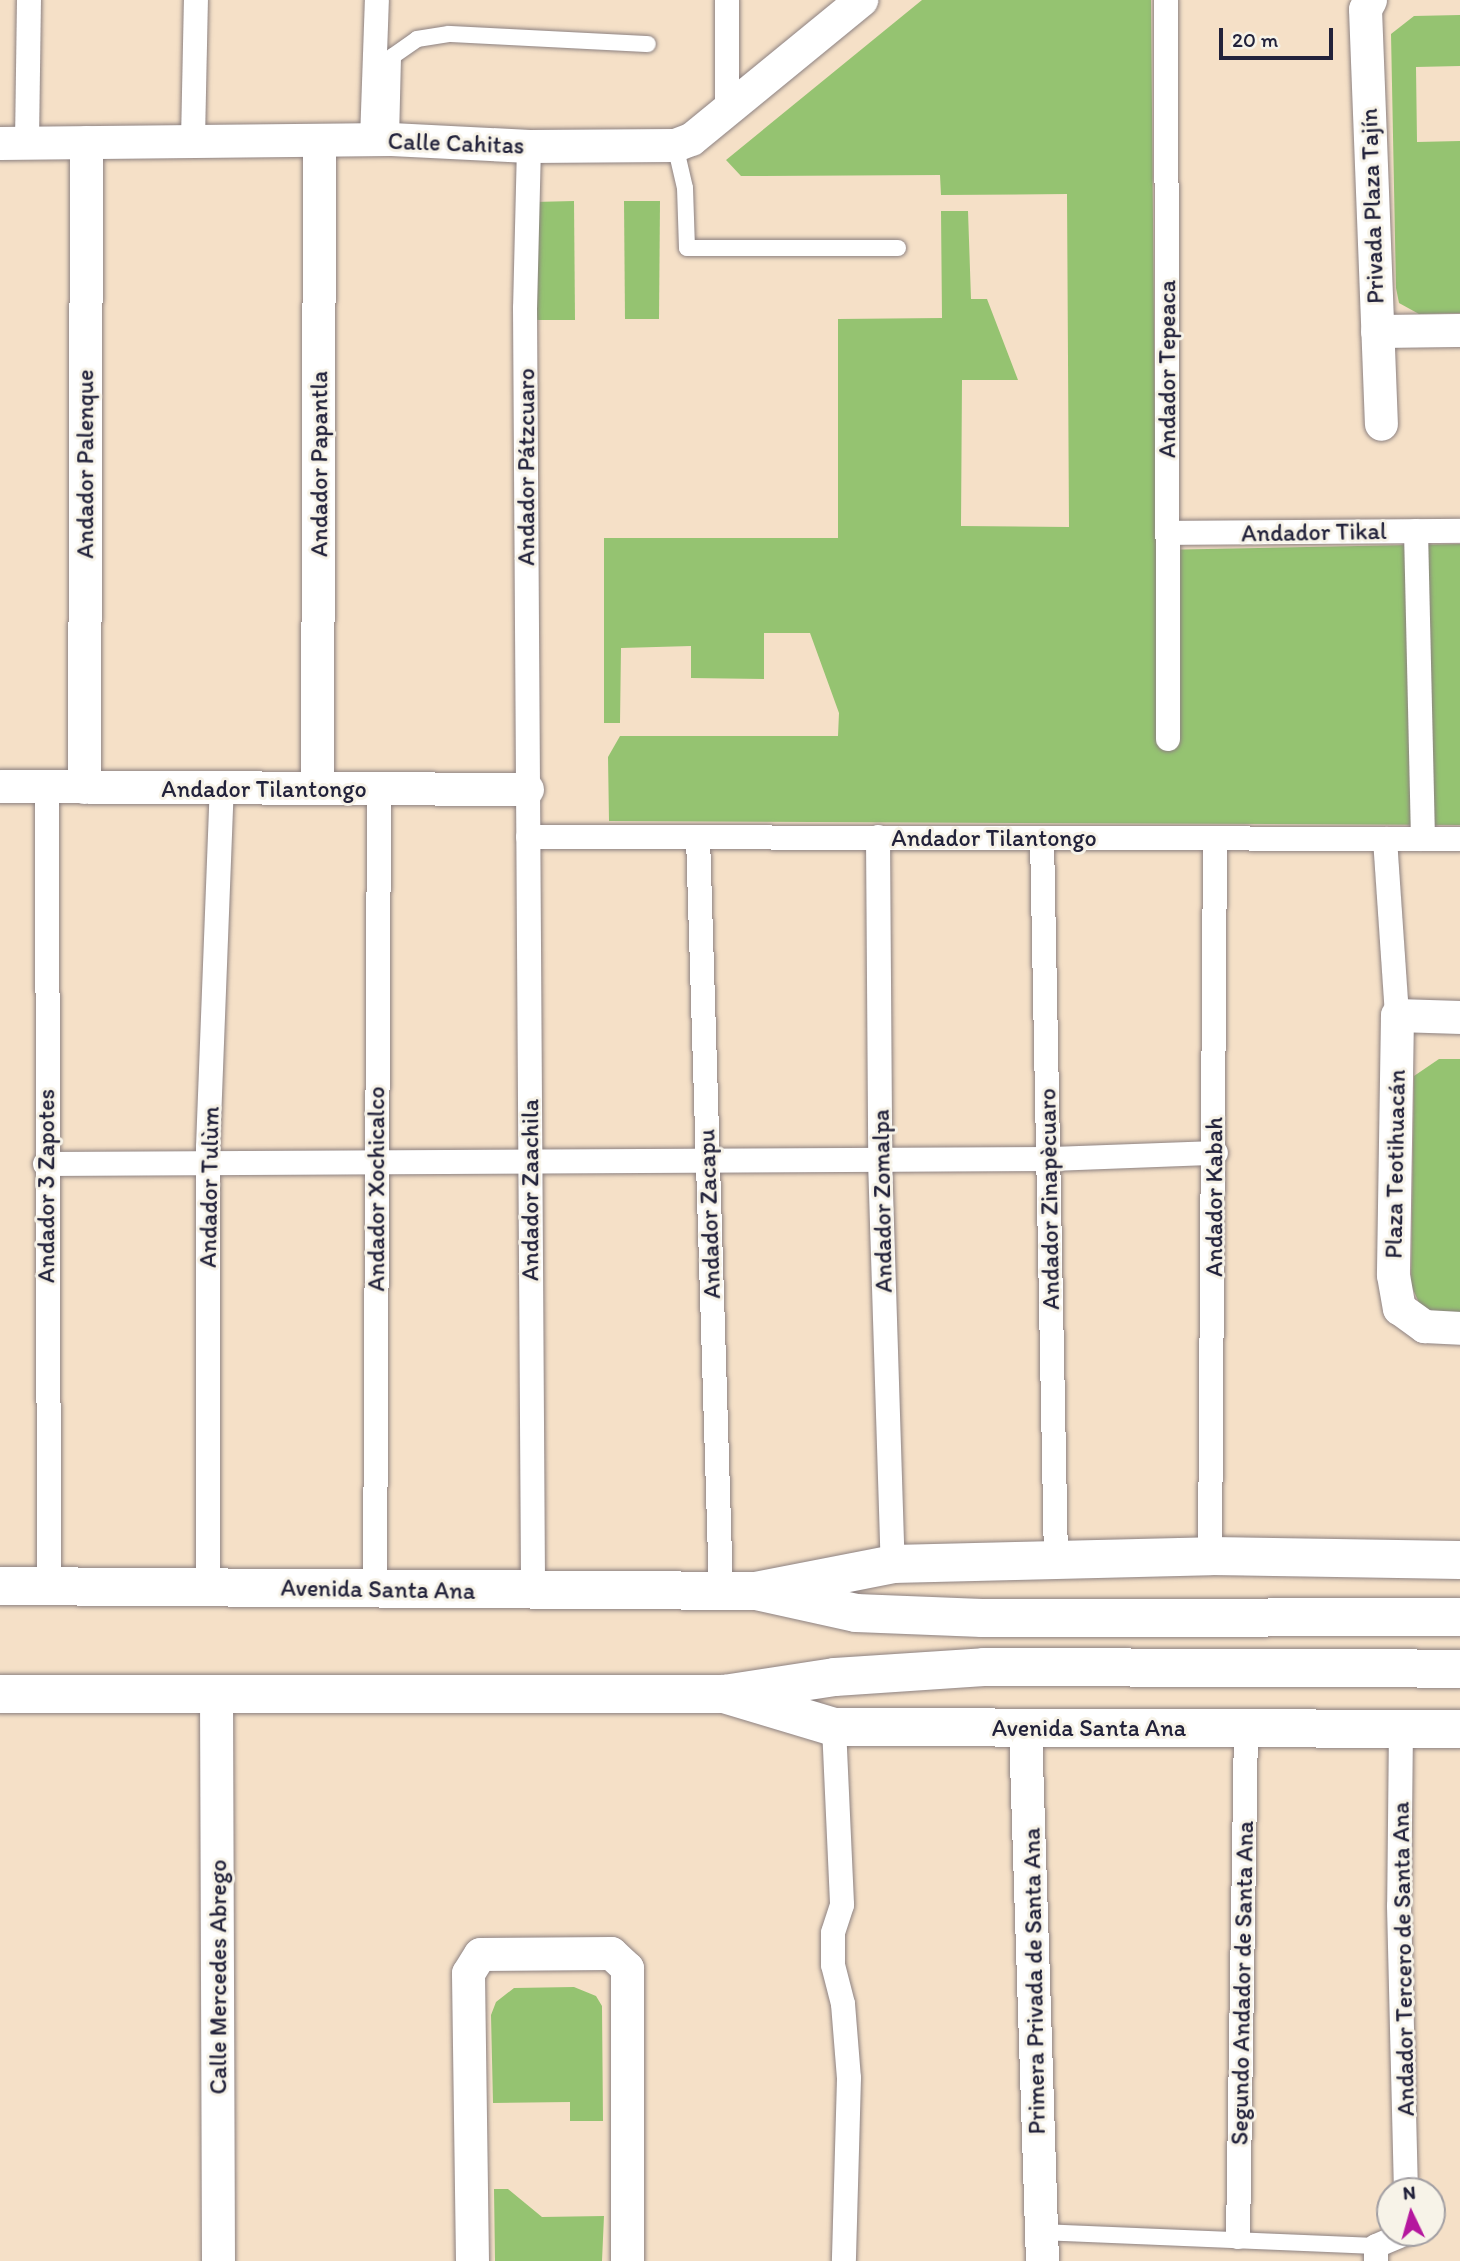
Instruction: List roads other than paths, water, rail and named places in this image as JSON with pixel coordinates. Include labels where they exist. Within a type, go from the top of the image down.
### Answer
[{"type":"main road","name":"Avenida Santa Ana","points":[[0,1586],[738,1591],[893,1564],[1210,1556],[1460,1560]]},
{"type":"main road","name":"Avenida Santa Ana","points":[[738,1591],[856,1613],[982,1618],[1460,1617]]},
{"type":"main road","name":"Avenida Santa Ana","points":[[0,1694],[724,1694],[835,1677],[984,1667],[1460,1669]]},
{"type":"main road","name":"Avenida Santa Ana","points":[[724,1694],[834,1727],[1460,1729]]},
{"type":"street","points":[[13,142],[29,0]]},
{"type":"street","points":[[193,140],[196,0]]},
{"type":"street","points":[[377,0],[381,140]]},
{"type":"street","points":[[727,0],[727,109]]},
{"type":"street","points":[[675,145],[691,139],[860,0]]},
{"type":"street","name":"Andador Tepeaca","points":[[1166,0],[1168,738]]},
{"type":"street","name":"Privada Plaza Tajín","points":[[1370,0],[1365,9],[1377,331],[1460,330]]},
{"type":"street","name":"Calle Cahitas","points":[[13,142],[381,140],[529,146],[675,145]]},
{"type":"street","name":"Andador Papantla","points":[[317,787],[319,141]]},
{"type":"street","name":"Andador Palenque","points":[[84,787],[86,142]]},
{"type":"street","name":"Andador Pátzcuaro","points":[[527,789],[529,146]]},
{"type":"street","points":[[1377,331],[1381,424]]},
{"type":"street","points":[[1416,531],[1423,839]]},
{"type":"street","name":"Andador Tikal","points":[[1167,533],[1460,531]]},
{"type":"street","name":"Andador Tilantongo","points":[[0,786],[527,789]]},
{"type":"street","name":"Andador 3 Zapotes","points":[[47,787],[45,1164],[49,1585]]},
{"type":"street","name":"Andador Tulùm","points":[[208,1586],[208,1163],[222,789]]},
{"type":"street","name":"Andador Xochicalco","points":[[375,1588],[379,789]]},
{"type":"street","name":"Andador Zaachila","points":[[527,789],[533,1591]]},
{"type":"street","name":"Andador Tilantongo","points":[[528,837],[1460,839]]},
{"type":"street","name":"Andador Zacapu","points":[[698,837],[708,1161],[738,1591]]},
{"type":"street","name":"Andador Zomalpa","points":[[878,837],[880,1160],[893,1564]]},
{"type":"street","name":"Andador Zinapècuaro","points":[[1042,838],[1056,1560]]},
{"type":"street","name":"Andador Kabah","points":[[1210,1556],[1216,1153],[1215,838]]},
{"type":"street","points":[[1385,839],[1397,1015],[1460,1017]]},
{"type":"street","name":"Plaza Teotihuacán","points":[[1397,1015],[1392,1275],[1399,1308],[1424,1326],[1460,1328]]},
{"type":"street","points":[[45,1164],[1049,1160],[1216,1153]]},
{"type":"street","name":"Calle Mercedes Abrego","points":[[216,1692],[218,2261]]},
{"type":"street","points":[[834,1727],[842,1905],[834,1933],[833,1965],[843,2004],[849,2078],[844,2261]]},
{"type":"street","name":"Andador Tercero de Santa Ana","points":[[1401,1727],[1399,1906],[1406,2177]]},
{"type":"street","name":"Segundo Andador de Santa Ana","points":[[1238,2238],[1246,1728]]},
{"type":"street","name":"Primera Privada de Santa Ana","points":[[1025,1729],[1041,2247]]},
{"type":"street","points":[[472,2261],[468,1973],[480,1954],[611,1953],[627,1968],[627,2261]]},
{"type":"lane","points":[[381,140],[393,56],[417,38],[449,34],[648,44]]},
{"type":"lane","points":[[675,145],[685,188],[687,248],[898,247]]},
{"type":"lane","name":"Primera Privada de Santa Ana","points":[[1041,2247],[1238,2238],[1376,2253]]}]
